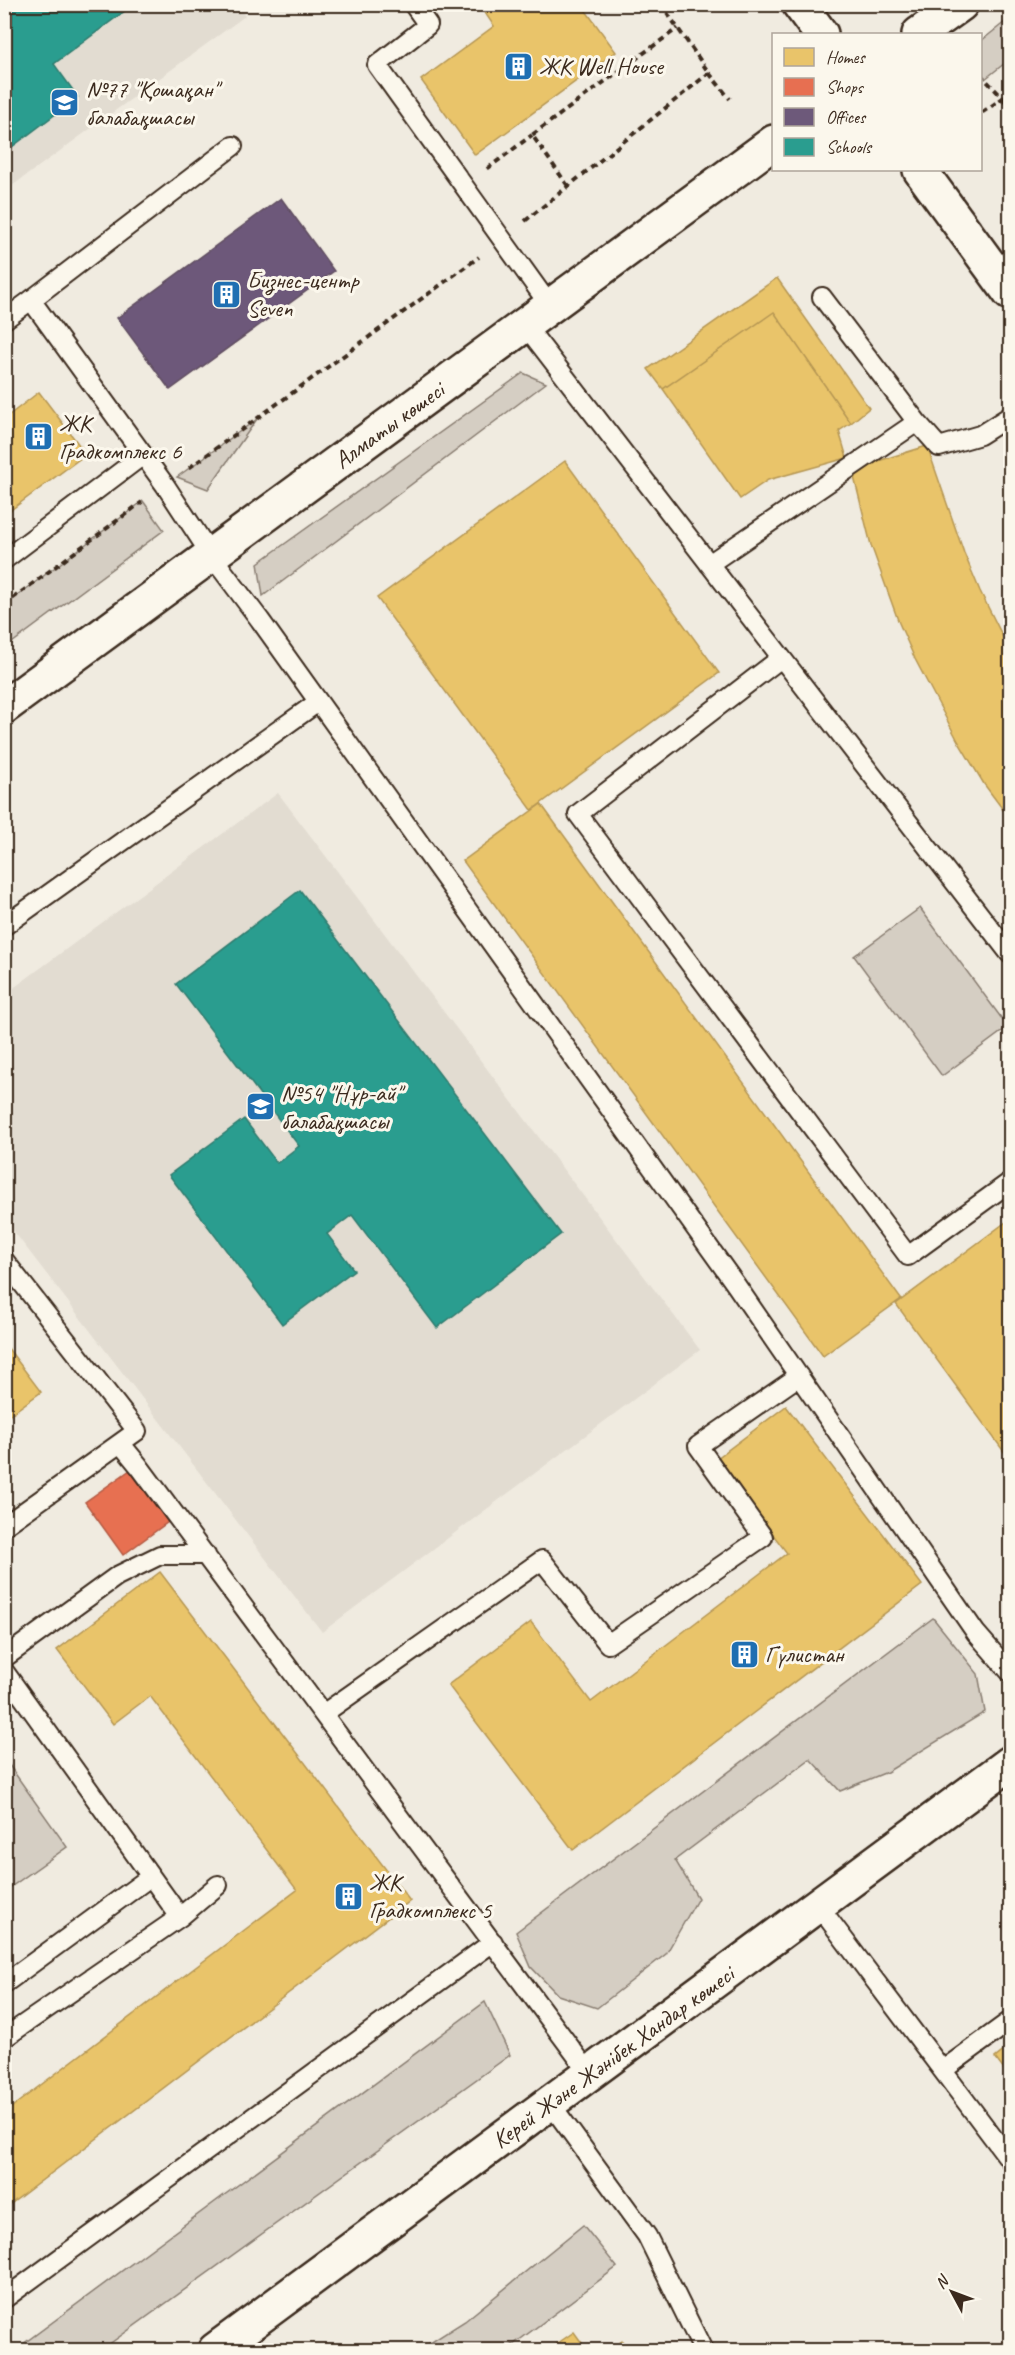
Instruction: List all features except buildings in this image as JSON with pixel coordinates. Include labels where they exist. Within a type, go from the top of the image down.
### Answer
[{"type":"main road","points":[[799,4],[820,33]]},
{"type":"main road","points":[[920,33],[961,4]]},
{"type":"main road","name":"Алматы көшесі","points":[[4,707],[772,143]]},
{"type":"main road","points":[[921,171],[1011,293]]},
{"type":"main road","name":"Керей Және Жәнібек Хандар көшесі","points":[[220,2348],[1011,1763]]},
{"type":"lane","points":[[413,4],[428,25],[377,66],[501,240],[537,316],[709,564],[1011,954]]},
{"type":"lane","points":[[4,320],[233,146]]},
{"type":"lane","points":[[822,297],[916,422],[939,447],[980,435],[1011,416]]},
{"type":"lane","points":[[31,300],[165,485],[211,555],[722,1266],[976,1633],[1011,1672]]},
{"type":"lane","points":[[709,564],[916,422]]},
{"type":"lane","points":[[4,560],[143,455]]},
{"type":"lane","points":[[781,658],[578,814],[908,1256],[1011,1182]]},
{"type":"lane","points":[[4,926],[318,702]]},
{"type":"lane","points":[[4,1260],[137,1431],[4,1526]]},
{"type":"lane","points":[[323,1714],[542,1560],[608,1644],[763,1537],[698,1446],[798,1376]]},
{"type":"lane","points":[[121,1444],[206,1555],[590,2074]]},
{"type":"lane","points":[[4,1658],[117,1576],[160,1555],[206,1555]]},
{"type":"lane","points":[[4,1671],[180,1917]]},
{"type":"lane","points":[[4,1984],[150,1877]]},
{"type":"lane","points":[[4,2038],[180,1917],[218,1885]]},
{"type":"lane","points":[[818,1905],[1011,2160]]},
{"type":"lane","points":[[4,2299],[493,1942]]},
{"type":"lane","points":[[943,2070],[1011,2021]]},
{"type":"lane","points":[[550,2103],[647,2236],[702,2350]]},
{"type":"path","points":[[661,4],[730,99]]},
{"type":"path","points":[[463,187],[678,28]]},
{"type":"path","points":[[4,605],[501,240],[709,72]]},
{"type":"path","points":[[982,75],[1011,109]]},
{"type":"path","points":[[982,113],[1011,93]]},
{"type":"path","points":[[532,135],[568,186]]},
{"type":"shaded area","name":"№77 \"Қошақан\" балабақшасы","points":[[5,5],[237,5],[245,16],[5,191]]},
{"type":"shaded area","points":[[1010,18],[1010,59],[985,79],[982,75],[982,40]]},
{"type":"shaded area","points":[[523,373],[546,383],[263,596],[258,563]]},
{"type":"shaded area","points":[[257,419],[208,489],[177,477]]},
{"type":"shaded area","points":[[143,501],[164,530],[5,648],[5,605]]},
{"type":"shaded area","name":"№54 \"Нұр-ай\" балабақшасы","points":[[278,793],[700,1350],[322,1632],[5,1220],[4,995]]},
{"type":"shaded area","points":[[920,908],[1008,1027],[942,1076],[854,956]]},
{"type":"shaded area","points":[[933,1618],[978,1674],[985,1712],[887,1772],[840,1791],[810,1759],[675,1860],[698,1898],[666,1954],[597,2008],[558,1995],[531,1967],[516,1932]]},
{"type":"shaded area","points":[[4,1758],[67,1847],[5,1891],[4,1891]]},
{"type":"shaded area","points":[[485,2002],[510,2055],[101,2350],[15,2350]]},
{"type":"shaded area","points":[[583,2225],[617,2267],[506,2350],[419,2350],[465,2321]]},
{"type":"place","name":"ЖК Well House","points":[[518,66]]},
{"type":"place","name":"№77 \"Қошақан\" балабақшасы","points":[[65,103]]},
{"type":"place","name":"Бизнес-центр Seven","points":[[226,294]]},
{"type":"place","name":"ЖК Градкомплекс 6","points":[[38,437]]},
{"type":"place","name":"№54 \"Нұр-ай\" балабақшасы","points":[[260,1107]]},
{"type":"place","name":"Гүлистан","points":[[744,1654]]},
{"type":"place","name":"ЖК Градкомплекс 5","points":[[348,1896]]}]
